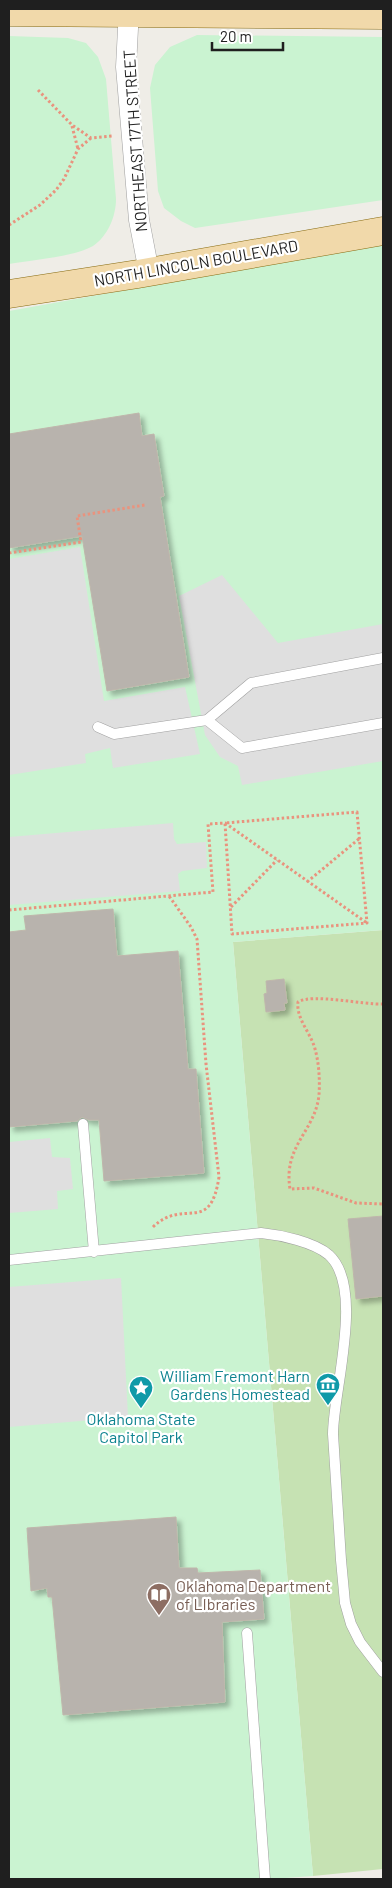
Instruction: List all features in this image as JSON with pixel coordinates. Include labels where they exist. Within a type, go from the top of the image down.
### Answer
[{"type":"main road","points":[[9,12],[129,11],[383,15]]},
{"type":"main road","name":"NORTH LINCOLN BOULEVARD","points":[[9,294],[149,272],[383,231]]},
{"type":"street","name":"NORTHEAST 17TH STREET","points":[[129,11],[126,67],[140,220],[149,272]]},
{"type":"lane","points":[[98,727],[114,734],[207,720],[251,683],[383,658]]},
{"type":"lane","points":[[207,720],[242,748],[383,723]]},
{"type":"lane","points":[[83,1124],[94,1252]]},
{"type":"lane","points":[[9,1260],[254,1234],[276,1234],[314,1247],[329,1255],[339,1269],[345,1300],[343,1360],[333,1416],[333,1434],[345,1604],[355,1633],[371,1658],[383,1672]]},
{"type":"lane","points":[[247,1634],[265,1879]]},
{"type":"path","points":[[38,90],[72,126],[91,138]]},
{"type":"path","points":[[72,126],[78,149]]},
{"type":"path","points":[[9,225],[33,211],[56,190],[64,179],[78,149],[91,138],[132,134]]},
{"type":"path","points":[[9,553],[81,542],[77,516],[145,505]]},
{"type":"path","points":[[9,910],[213,892],[208,824],[357,812],[367,923]]},
{"type":"path","points":[[225,823],[367,923]]},
{"type":"path","points":[[225,823],[232,934],[367,923]]},
{"type":"path","points":[[307,882],[360,838]]},
{"type":"path","points":[[230,908],[276,860]]},
{"type":"path","points":[[146,1246],[148,1232],[169,1215],[202,1212],[208,1208],[218,1186],[219,1177],[206,1064],[197,940],[191,927],[169,896]]},
{"type":"path","points":[[383,1004],[318,1000],[298,1002],[298,1013],[315,1048],[319,1097],[309,1124],[291,1155],[289,1184],[290,1189],[314,1188],[356,1203],[383,1204]]},
{"type":"green space","points":[[197,35],[383,37],[383,200],[195,228],[181,221],[164,208],[158,191],[150,88],[155,65],[170,47]]},
{"type":"green space","points":[[9,36],[68,38],[86,43],[98,57],[106,79],[116,199],[115,212],[110,225],[103,237],[93,246],[75,253],[9,264]]},
{"type":"green space","name":"Oklahoma State Capitol Park","points":[[383,244],[383,930],[233,942],[313,1876],[271,1879],[9,1879],[9,311]]},
{"type":"green space","name":"William Fremont Harn Gardens Homestead","points":[[383,930],[383,1869],[313,1876],[233,942]]},
{"type":"shaded area","points":[[80,547],[104,701],[185,687],[200,754],[113,768],[110,748],[85,754],[86,763],[9,775],[9,559]]},
{"type":"shaded area","points":[[222,575],[278,643],[383,624],[383,761],[242,785],[238,766],[220,757],[205,735],[179,596]]},
{"type":"shaded area","points":[[173,823],[174,839],[177,844],[206,842],[207,868],[182,871],[178,874],[180,891],[9,905],[9,837]]},
{"type":"shaded area","points":[[50,1138],[52,1157],[70,1158],[73,1189],[57,1191],[58,1209],[9,1213],[9,1142]]},
{"type":"shaded area","points":[[121,1278],[128,1417],[9,1427],[9,1287]]},
{"type":"building","points":[[139,413],[142,436],[154,434],[164,496],[160,497],[189,677],[107,691],[82,536],[9,548],[9,434]]},
{"type":"building","points":[[113,909],[117,956],[178,951],[188,1069],[196,1069],[204,1173],[104,1181],[99,1120],[89,1120],[82,1117],[77,1121],[9,1127],[9,932],[26,930],[24,916]]},
{"type":"building","points":[[284,979],[287,1003],[284,1003],[285,1010],[266,1012],[264,994],[267,993],[266,981]]},
{"type":"building","points":[[383,1216],[383,1296],[356,1299],[348,1219]]},
{"type":"building","name":"Oklahoma Department of LIbraries","points":[[176,1517],[179,1568],[197,1568],[198,1573],[260,1570],[264,1619],[222,1622],[225,1702],[63,1715],[52,1597],[48,1597],[47,1588],[31,1591],[27,1528]]},
{"type":"place","name":"William Fremont Harn Gardens Homestead","points":[[328,1406]]},
{"type":"place","name":"Oklahoma State Capitol Park","points":[[141,1409]]},
{"type":"place","name":"Oklahoma Department of LIbraries","points":[[159,1616]]}]
